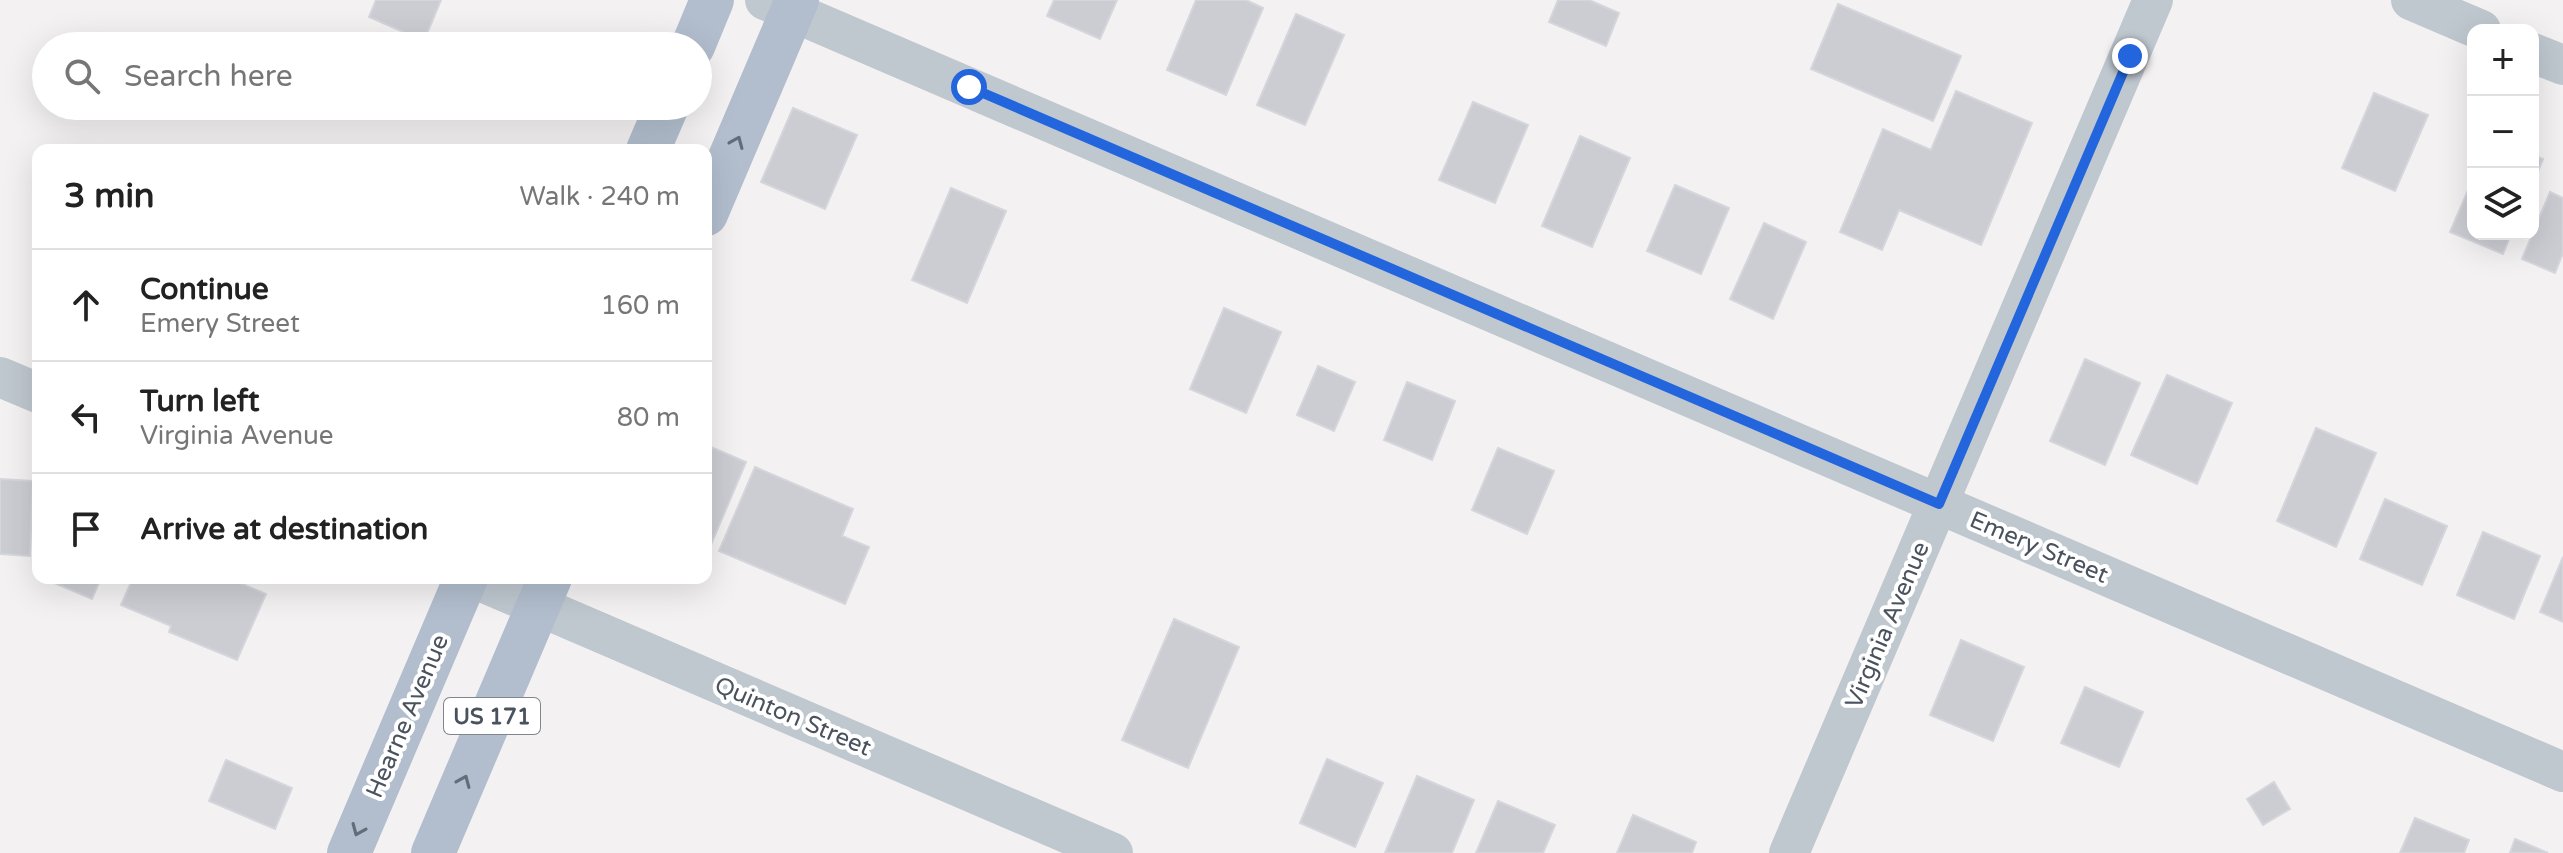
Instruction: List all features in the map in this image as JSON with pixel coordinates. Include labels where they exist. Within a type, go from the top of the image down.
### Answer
[{"type":"main road","points":[[699,32],[712,0]]},
{"type":"main road","points":[[712,198],[785,4]]},
{"type":"main road","points":[[651,144],[661,120]]},
{"type":"main road","name":"Hearne Avenue","points":[[349,853],[463,584]]},
{"type":"main road","name":"US 171","points":[[433,853],[544,592]]},
{"type":"street","name":"Virginia Avenue","points":[[1789,853],[2153,0]]},
{"type":"street","points":[[2411,0],[2467,24]]},
{"type":"street","name":"Emery Street","points":[[785,4],[2563,772]]},
{"type":"street","points":[[2539,55],[2563,65]]},
{"type":"street","points":[[0,377],[32,390]]},
{"type":"street","name":"Quinton Street","points":[[503,584],[544,592],[1113,853]]},
{"type":"building","points":[[376,0],[441,0],[428,32],[403,32],[369,17]]},
{"type":"building","points":[[1054,0],[1117,0],[1100,39],[1047,16]]},
{"type":"building","points":[[1196,0],[1246,0],[1263,8],[1226,95],[1167,70]]},
{"type":"building","points":[[1558,0],[1589,0],[1619,13],[1606,46],[1549,22]]},
{"type":"building","points":[[1838,4],[1961,56],[1933,121],[1811,69]]},
{"type":"building","points":[[1296,14],[1344,35],[1305,125],[1257,105]]},
{"type":"building","points":[[1956,91],[2032,123],[1981,245],[1899,210],[1882,250],[1840,232],[1883,129],[1931,150]]},
{"type":"building","points":[[2374,93],[2428,115],[2395,191],[2342,168]]},
{"type":"building","points":[[1473,102],[1528,125],[1495,203],[1439,180]]},
{"type":"building","points":[[793,108],[857,135],[825,209],[761,182]]},
{"type":"building","points":[[1580,136],[1630,158],[1592,247],[1542,226]]},
{"type":"building","points":[[1675,185],[1729,208],[1701,274],[1647,251]]},
{"type":"building","points":[[951,188],[1006,211],[967,303],[912,280]]},
{"type":"building","points":[[2550,192],[2563,198],[2563,253],[2555,273],[2522,259],[2530,240],[2539,240],[2539,218]]},
{"type":"building","points":[[2467,193],[2467,239],[2450,232]]},
{"type":"building","points":[[1764,223],[1806,242],[1773,319],[1730,299]]},
{"type":"building","points":[[2469,240],[2509,240],[2503,254]]},
{"type":"building","points":[[1224,308],[1281,332],[1246,413],[1190,389]]},
{"type":"building","points":[[2085,359],[2140,383],[2105,465],[2050,441]]},
{"type":"building","points":[[1318,366],[1355,382],[1334,431],[1297,415]]},
{"type":"building","points":[[2167,375],[2232,403],[2197,484],[2131,455]]},
{"type":"building","points":[[1407,382],[1455,401],[1432,460],[1384,440]]},
{"type":"building","points":[[2316,428],[2376,453],[2336,547],[2277,521]]},
{"type":"building","points":[[712,448],[746,462],[712,542]]},
{"type":"building","points":[[1498,448],[1554,471],[1527,534],[1472,510]]},
{"type":"building","points":[[755,467],[853,509],[842,536],[869,547],[845,604],[719,551]]},
{"type":"building","points":[[0,479],[32,481],[30,556],[0,554]]},
{"type":"building","points":[[2385,499],[2447,526],[2422,585],[2360,559]]},
{"type":"building","points":[[2483,532],[2540,556],[2514,619],[2457,595]]},
{"type":"building","points":[[2563,557],[2563,622],[2540,612]]},
{"type":"building","points":[[57,584],[98,584],[92,599]]},
{"type":"building","points":[[130,584],[242,584],[266,594],[237,660],[169,632],[171,626],[121,605]]},
{"type":"building","points":[[1174,619],[1239,647],[1188,768],[1122,740]]},
{"type":"building","points":[[1961,640],[2024,667],[1993,741],[1930,715]]},
{"type":"building","points":[[2085,687],[2143,712],[2119,767],[2061,743]]},
{"type":"building","points":[[1327,759],[1383,783],[1355,847],[1300,823]]},
{"type":"building","points":[[226,760],[292,788],[275,829],[209,801]]},
{"type":"building","points":[[1417,776],[1474,800],[1452,853],[1385,853]]},
{"type":"building","points":[[2274,782],[2290,809],[2263,825],[2247,799]]},
{"type":"building","points":[[1498,801],[1555,825],[1543,853],[1476,853]]},
{"type":"building","points":[[1633,815],[1696,842],[1692,853],[1617,853]]},
{"type":"building","points":[[2415,818],[2469,840],[2464,853],[2400,853]]},
{"type":"building","points":[[2515,839],[2548,853],[2510,853]]},
{"type":"route","points":[[969,87],[1939,504],[2130,56]]}]
